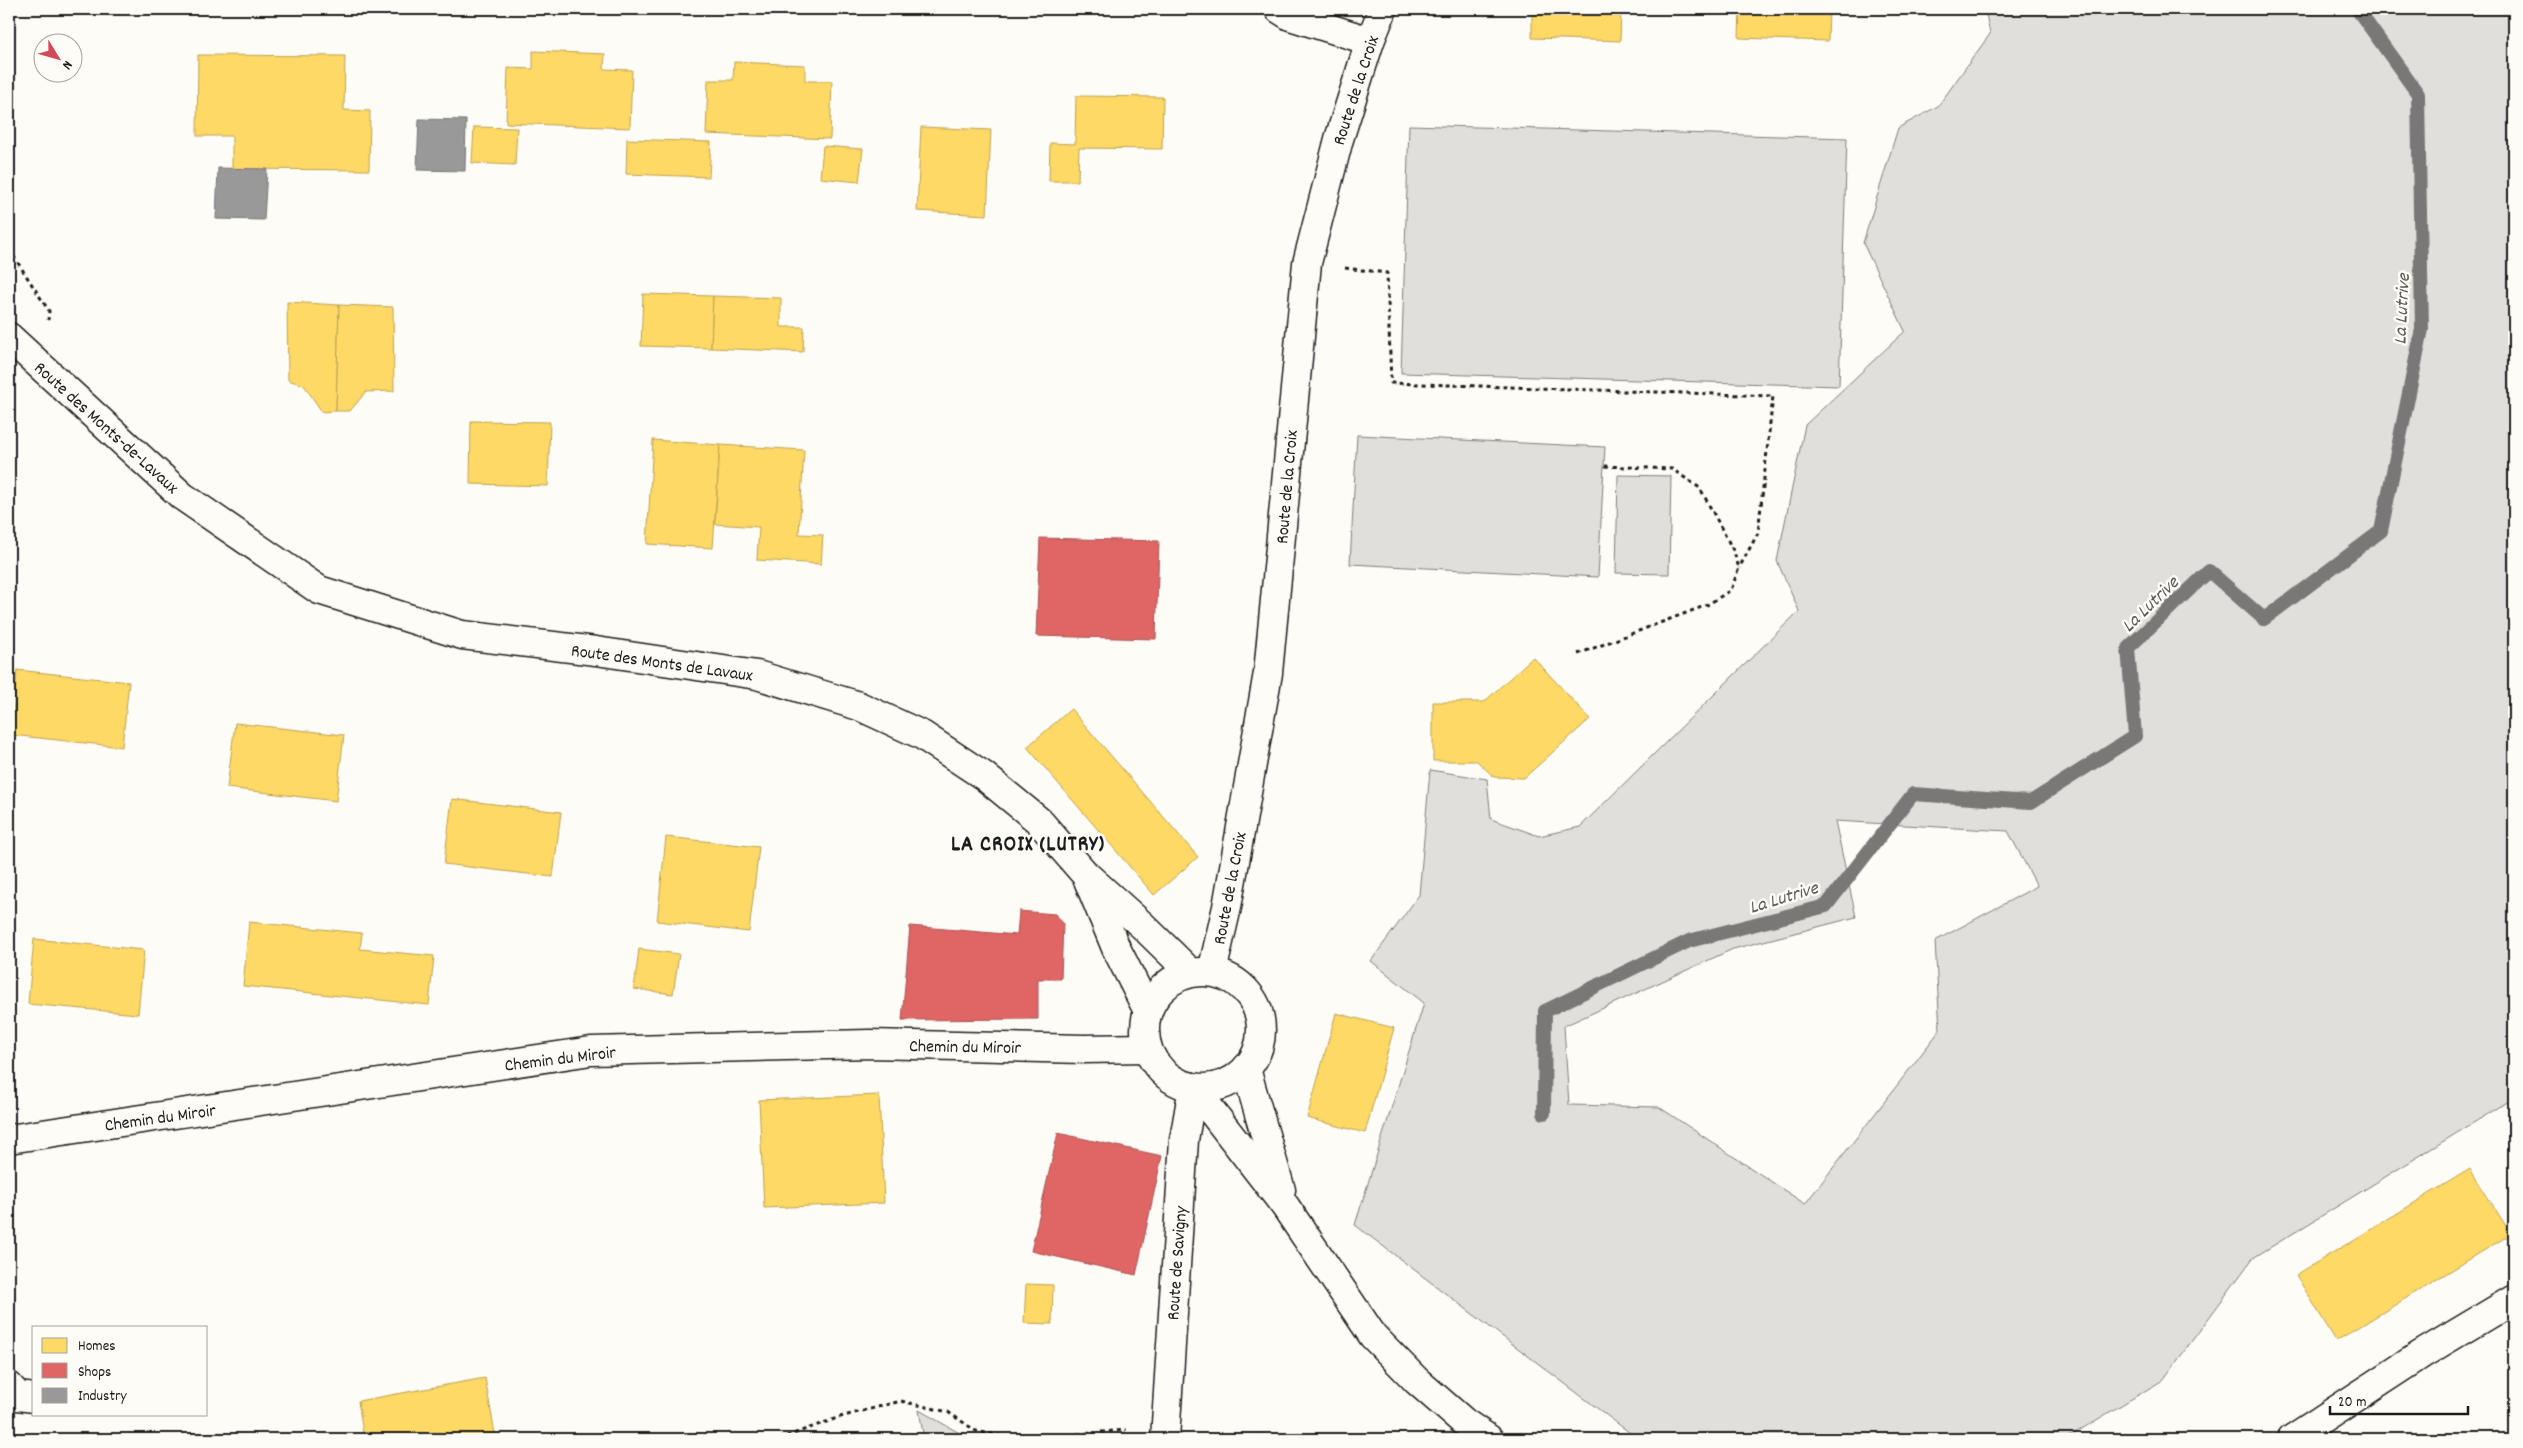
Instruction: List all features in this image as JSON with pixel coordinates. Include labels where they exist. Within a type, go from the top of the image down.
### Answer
[{"type":"street","points":[[1279,9],[1290,16],[1370,41]]},
{"type":"street","name":"Route de la Croix","points":[[1201,973],[1228,907],[1268,672],[1307,264],[1339,139],[1370,41],[1383,9]]},
{"type":"street","name":"Route des Monts-de-Lavaux","points":[[9,337],[182,496],[207,514]]},
{"type":"street","name":"Route des Monts de Lavaux","points":[[207,514],[319,590],[462,635],[596,651],[756,675],[859,706],[922,735],[984,776],[1040,822],[1085,874],[1143,926],[1201,973]]},
{"type":"street","name":"Route des Monts de Lavaux","points":[[1085,874],[1116,948],[1148,1012]]},
{"type":"street","points":[[1201,973],[1229,978],[1244,988],[1254,1002],[1260,1019],[1261,1037],[1256,1054],[1246,1069],[1231,1081],[1213,1088],[1193,1087],[1178,1082],[1165,1074],[1154,1062],[1147,1048],[1145,1030],[1148,1012],[1158,994],[1172,981],[1201,973]]},
{"type":"street","name":"Chemin du Miroir","points":[[9,1139],[591,1051],[869,1044],[1084,1049],[1147,1048]]},
{"type":"street","points":[[1246,1069],[1285,1206]]},
{"type":"street","points":[[1193,1087],[1285,1206],[1373,1336],[1417,1380],[1464,1422],[1489,1439]]},
{"type":"street","name":"Route de Savigny","points":[[1164,1439],[1184,1140],[1193,1087]]},
{"type":"street","points":[[2292,1439],[2422,1354],[2514,1299]]},
{"type":"street","points":[[9,1386],[18,1396],[32,1398]]},
{"type":"path","points":[[9,249],[49,311],[47,326]]},
{"type":"path","points":[[1340,267],[1387,273],[1391,384],[1774,396],[1758,533],[1739,568],[1731,590],[1707,605],[1578,654]]},
{"type":"path","points":[[1604,466],[1672,469],[1700,488],[1734,552],[1739,568]]},
{"type":"path","points":[[780,1439],[840,1417],[901,1400],[948,1412],[976,1431],[1017,1438],[1134,1429]]},
{"type":"shaded area","points":[[1985,9],[2514,9],[2514,1098],[2253,1258],[2163,1380],[2065,1439],[1638,1439],[1355,1225],[1424,1003],[1371,961],[1419,895],[1430,770],[1487,779],[1491,819],[1539,836],[1580,827],[1799,611],[1777,561],[1805,425],[1905,331],[1863,243],[1898,128],[1938,106],[1990,34]],"holes":[[[1835,821],[2008,831],[2037,886],[1935,941],[1940,1030],[1805,1204],[1659,1107],[1569,1105],[1564,1026],[1733,949],[1856,917]]]},
{"type":"shaded area","points":[[1409,125],[1847,138],[1839,386],[1401,373]]},
{"type":"shaded area","points":[[1357,435],[1605,447],[1598,577],[1350,564]]},
{"type":"shaded area","points":[[1618,475],[1671,476],[1669,574],[1616,573]]},
{"type":"shaded area","points":[[919,1410],[970,1439],[924,1439]]},
{"type":"building: Homes","points":[[1532,9],[1621,9],[1620,41],[1532,38]]},
{"type":"building: Homes","points":[[1740,9],[1829,9],[1828,41],[1739,38]]},
{"type":"building: Homes","points":[[533,51],[605,54],[604,69],[632,70],[630,128],[506,123],[508,68],[533,69]]},
{"type":"building: Homes","points":[[198,55],[345,56],[344,110],[370,111],[369,170],[232,169],[232,136],[197,136]]},
{"type":"building: Homes","points":[[734,62],[805,65],[805,81],[832,81],[830,139],[706,134],[708,80],[733,80]]},
{"type":"building: Homes","points":[[1076,96],[1163,97],[1162,149],[1079,148],[1078,181],[1049,181],[1050,143],[1075,144]]},
{"type":"building: Homes","points":[[474,127],[517,128],[515,165],[472,163]]},
{"type":"building: Homes","points":[[921,127],[991,130],[987,215],[917,211]]},
{"type":"building: Homes","points":[[627,139],[711,142],[709,177],[626,174]]},
{"type":"building: Homes","points":[[823,146],[863,149],[859,182],[820,178]]},
{"type":"building: Homes","points":[[643,294],[713,296],[711,348],[641,346]]},
{"type":"building: Homes","points":[[713,296],[781,298],[781,327],[804,327],[803,352],[711,348]]},
{"type":"building: Homes","points":[[287,302],[339,305],[336,411],[322,412],[304,385],[288,380]]},
{"type":"building: Homes","points":[[339,305],[393,307],[394,391],[366,392],[350,411],[336,411]]},
{"type":"building: Homes","points":[[471,421],[550,422],[548,486],[470,484]]},
{"type":"building: Homes","points":[[653,440],[720,445],[713,548],[647,544]]},
{"type":"building: Homes","points":[[720,445],[804,450],[799,534],[823,535],[821,564],[757,560],[759,527],[715,524]]},
{"type":"building: Homes","points":[[1533,657],[1590,719],[1524,778],[1494,777],[1477,761],[1433,761],[1433,702],[1484,702]]},
{"type":"building: Homes","points":[[17,670],[129,682],[122,747],[11,735]]},
{"type":"building: Homes","points":[[1071,709],[1198,857],[1154,895],[1027,747]]},
{"type":"building: Homes","points":[[235,723],[344,735],[336,801],[227,788]]},
{"type":"building: Homes","points":[[452,799],[561,812],[553,877],[444,864]]},
{"type":"building: Homes","points":[[666,837],[759,847],[749,932],[657,921]]},
{"type":"building: Homes","points":[[249,922],[362,933],[360,949],[434,956],[429,1005],[243,986]]},
{"type":"building: Homes","points":[[34,939],[144,950],[138,1014],[28,1004]]},
{"type":"building: Homes","points":[[639,949],[679,954],[673,994],[634,989]]},
{"type":"building: Homes","points":[[1336,1013],[1394,1028],[1365,1133],[1307,1118]]},
{"type":"building: Homes","points":[[879,1095],[884,1203],[764,1208],[759,1100]]},
{"type":"building: Homes","points":[[2470,1169],[2511,1234],[2336,1341],[2296,1275]]},
{"type":"building: Homes","points":[[1026,1284],[1053,1285],[1052,1324],[1024,1323]]},
{"type":"building: Homes","points":[[485,1378],[496,1439],[364,1439],[358,1401]]},
{"type":"building: Homes","points":[[1263,1434],[1264,1439],[1203,1439]]},
{"type":"building: Shops","points":[[1040,538],[1159,541],[1156,639],[1036,636]]},
{"type":"building: Shops","points":[[1019,911],[1055,914],[1063,923],[1061,979],[1038,979],[1038,1019],[902,1020],[910,926],[1017,935]]},
{"type":"building: Shops","points":[[1058,1133],[1162,1156],[1136,1275],[1031,1251]]},
{"type":"building: Industry","points":[[419,119],[466,120],[465,171],[417,170]]},
{"type":"building: Industry","points":[[218,168],[267,169],[264,220],[216,219]]},
{"type":"waterway","name":"La Lutrive","points":[[1544,1113],[1545,1011],[1689,941],[1826,906],[1913,794],[2031,802],[2135,736],[2128,648],[2209,571],[2264,619],[2381,531],[2422,329],[2418,94],[2357,9]]},
{"type":"district","name":"LA CROIX (LUTRY)","points":[[1028,842]]}]
